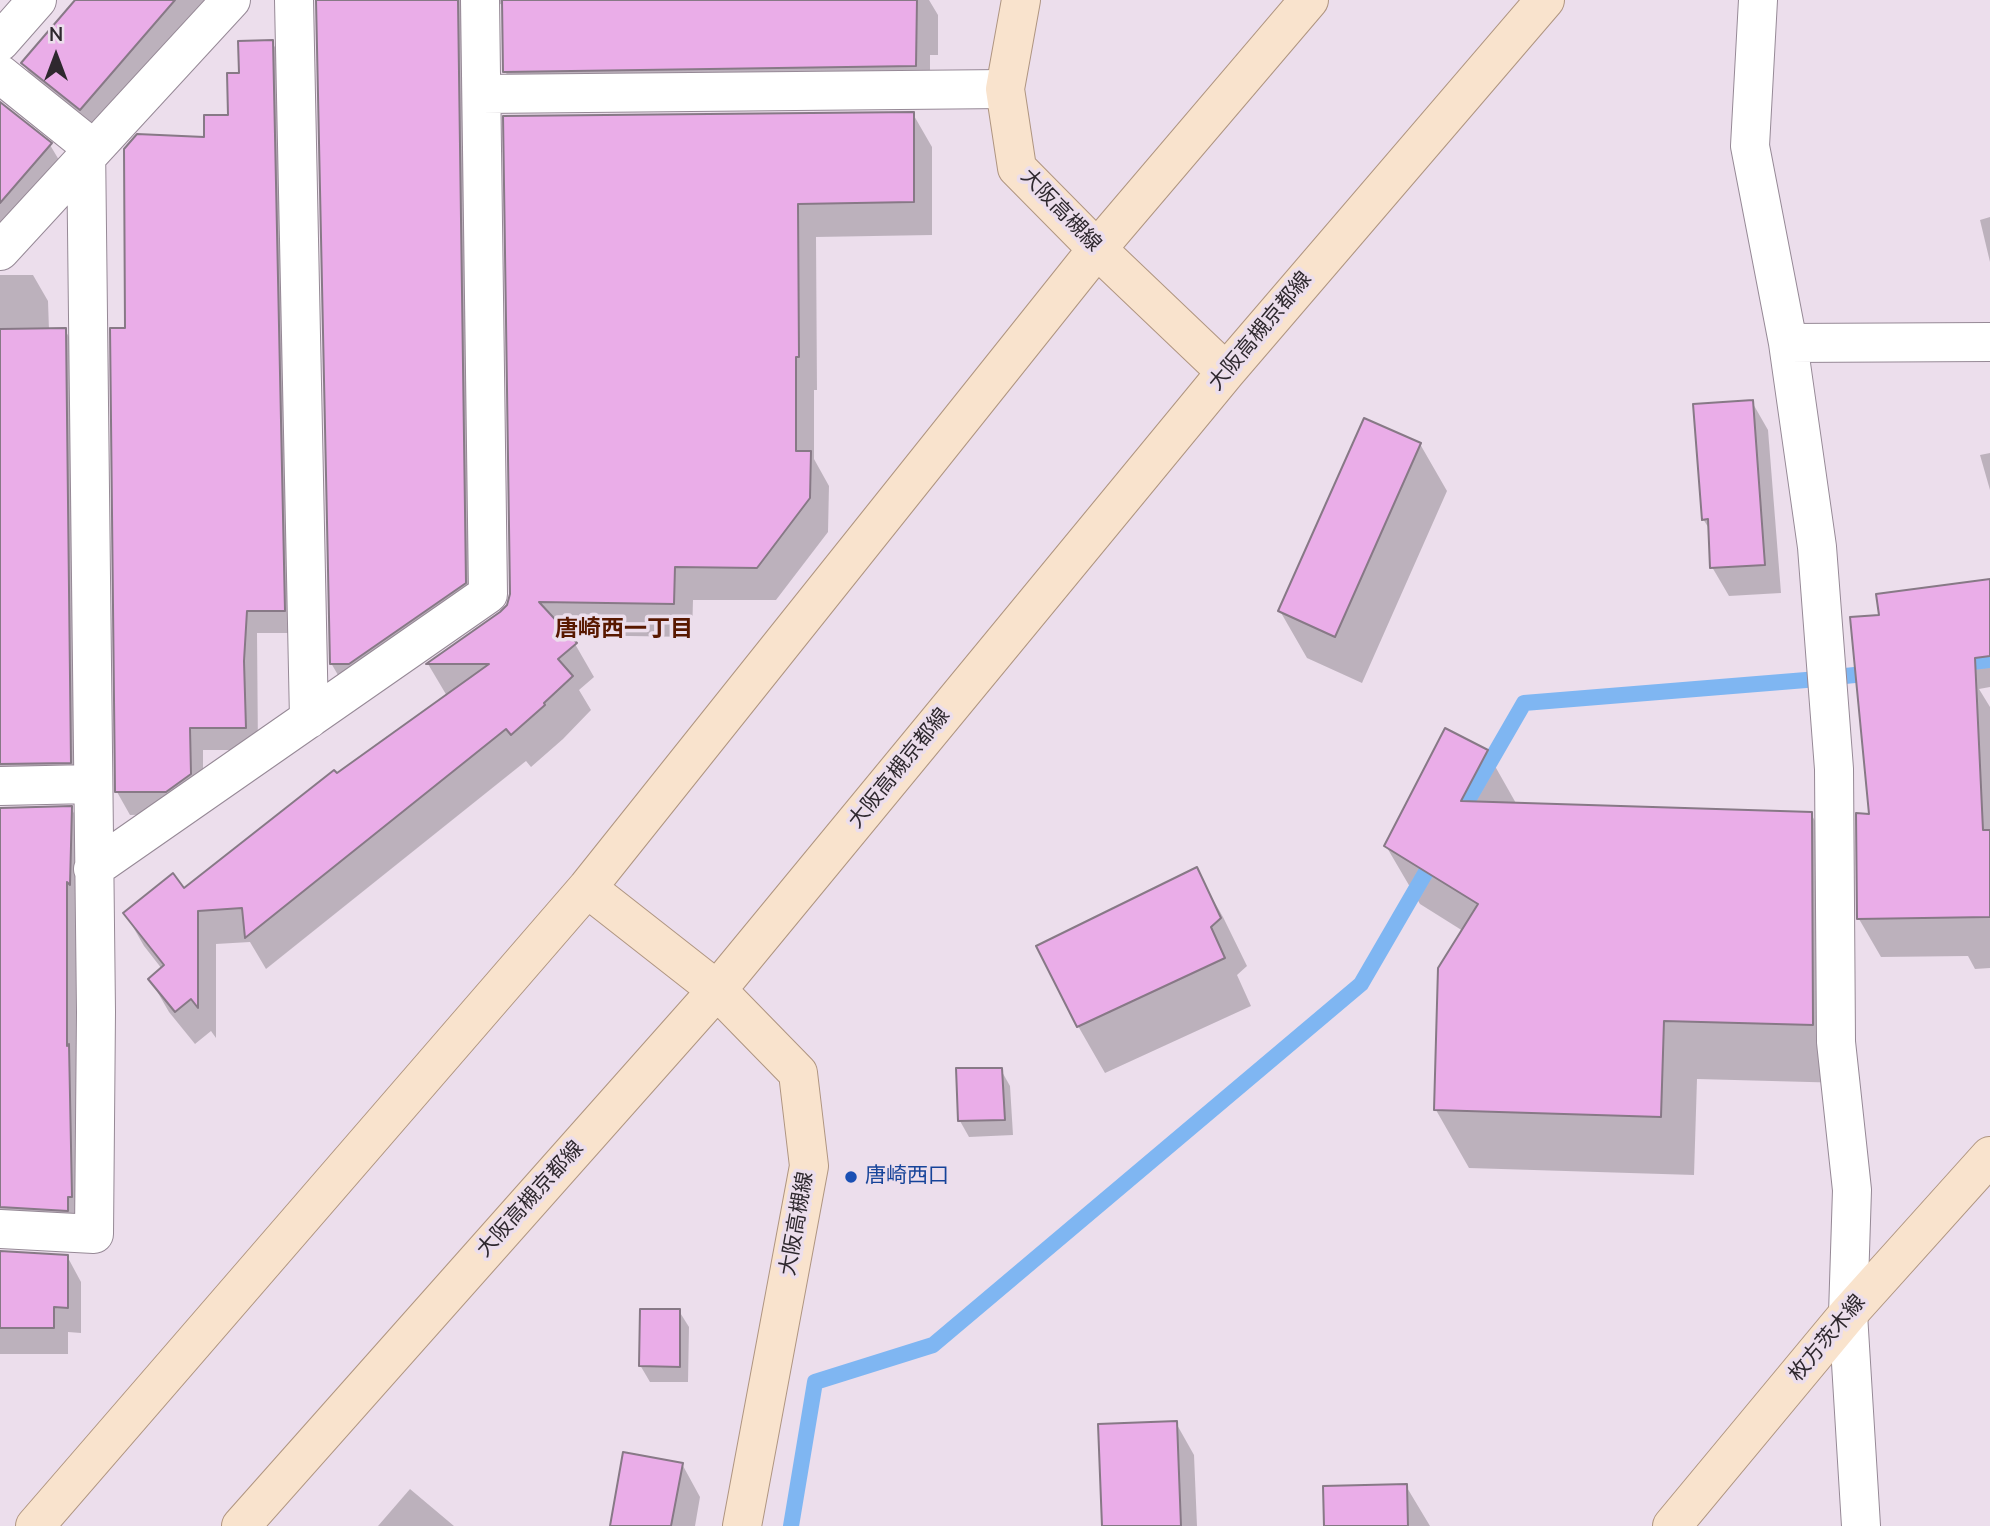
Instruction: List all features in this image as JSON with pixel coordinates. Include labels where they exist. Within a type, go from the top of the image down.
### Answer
[{"type":"main road","name":"大阪高槻線","points":[[1021,0],[1005,89],[1017,168],[1226,372]]},
{"type":"main road","points":[[35,1526],[587,888],[1097,249],[1309,0]]},
{"type":"main road","name":"大阪高槻京都線","points":[[241,1526],[717,990],[1226,372],[1545,0]]},
{"type":"main road","name":"大阪高槻線","points":[[587,888],[717,990],[798,1073],[809,1166],[742,1526]]},
{"type":"main road","name":"枚方茨木線","points":[[1672,1526],[1848,1314],[1990,1156]]},
{"type":"street","points":[[0,42],[37,0]]},
{"type":"street","points":[[0,251],[231,0]]},
{"type":"street","points":[[294,0],[309,719]]},
{"type":"street","points":[[93,869],[488,594],[480,0]]},
{"type":"street","points":[[1758,0],[1750,146],[1788,343],[1817,547],[1834,769],[1836,1042],[1852,1190],[1848,1314],[1861,1526]]},
{"type":"street","points":[[0,74],[86,143],[91,784],[96,1012],[93,1234],[0,1230]]},
{"type":"street","points":[[482,93],[1005,89]]},
{"type":"street","points":[[1788,343],[1990,342]]},
{"type":"street","points":[[0,786],[91,784]]},
{"type":"building","points":[[75,0],[175,0],[80,110],[21,63]]},
{"type":"building","points":[[316,0],[458,0],[466,583],[349,664],[330,664]]},
{"type":"building","points":[[502,0],[917,0],[916,66],[503,72]]},
{"type":"building","points":[[273,40],[285,611],[247,611],[244,661],[246,728],[190,728],[191,774],[166,792],[115,792],[110,328],[125,328],[124,149],[137,134],[204,137],[204,115],[228,115],[227,73],[239,73],[238,41]]},
{"type":"building","points":[[0,102],[52,143],[0,203]]},
{"type":"building","points":[[914,112],[914,202],[798,204],[799,357],[796,357],[796,451],[811,451],[810,498],[757,568],[675,567],[674,604],[539,602],[577,643],[558,659],[573,676],[511,735],[506,729],[245,938],[242,908],[198,911],[198,1008],[191,999],[175,1012],[148,979],[164,965],[123,913],[173,873],[184,888],[334,770],[337,773],[489,664],[426,664],[500,612],[507,605],[510,594],[503,116]]},
{"type":"building","points":[[66,328],[71,763],[0,764],[0,329]]},
{"type":"building","points":[[1753,400],[1765,565],[1710,568],[1708,519],[1702,520],[1693,404]]},
{"type":"building","points":[[1364,418],[1421,443],[1335,637],[1278,611]]},
{"type":"building","points":[[1990,579],[1990,656],[1975,658],[1983,830],[1990,830],[1990,917],[1857,919],[1856,813],[1869,814],[1850,617],[1879,615],[1876,594]]},
{"type":"building","points":[[1445,728],[1488,750],[1461,801],[1812,812],[1813,1025],[1664,1021],[1661,1117],[1434,1110],[1438,968],[1478,904],[1384,846]]},
{"type":"building","points":[[72,806],[70,885],[67,882],[67,1046],[69,1044],[72,1197],[68,1197],[68,1211],[0,1207],[0,808]]},
{"type":"building","points":[[1197,867],[1221,918],[1211,927],[1225,958],[1077,1027],[1036,946]]},
{"type":"building","points":[[956,1068],[1002,1068],[1005,1120],[958,1121]]},
{"type":"building","points":[[0,1251],[68,1255],[68,1308],[54,1307],[54,1328],[0,1328]]},
{"type":"building","points":[[640,1309],[680,1309],[680,1367],[639,1366]]},
{"type":"building","points":[[1177,1421],[1181,1526],[1102,1526],[1098,1424]]},
{"type":"building","points":[[623,1452],[683,1463],[671,1526],[610,1526]]},
{"type":"building","points":[[1407,1484],[1408,1526],[1324,1526],[1323,1486]]},
{"type":"waterway","points":[[1956,664],[1990,660]]},
{"type":"waterway","points":[[1457,819],[1524,703],[1874,673]]},
{"type":"waterway","points":[[791,1526],[815,1382],[933,1345],[1361,984],[1437,853]]},
{"type":"place","name":"唐崎西口","points":[[851,1177]]},
{"type":"district","name":"唐崎西一丁目","points":[[624,630]]}]
